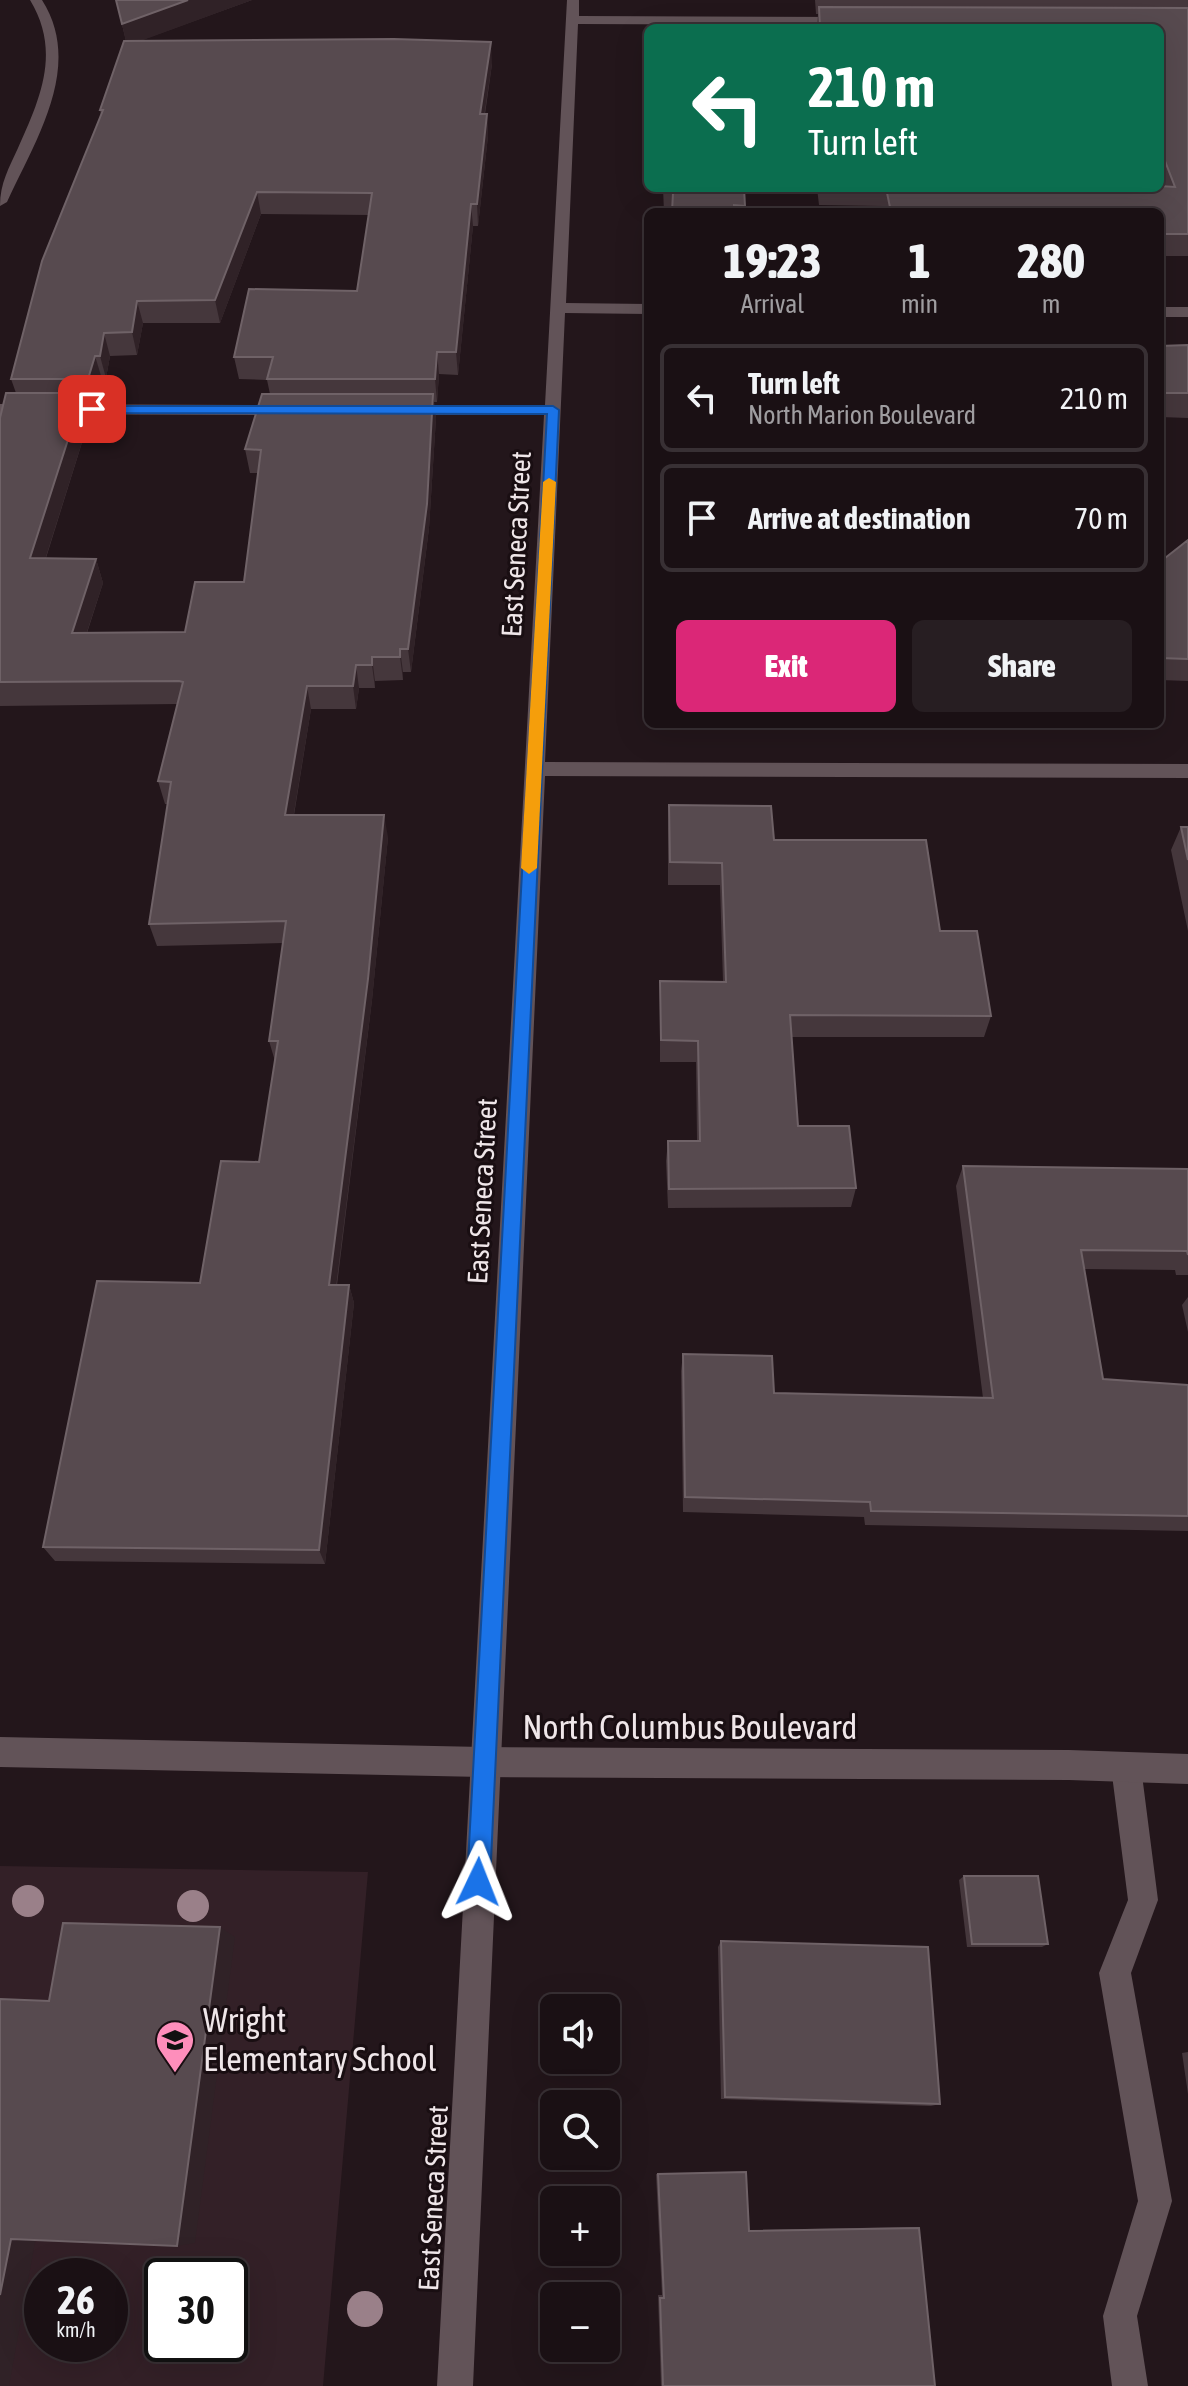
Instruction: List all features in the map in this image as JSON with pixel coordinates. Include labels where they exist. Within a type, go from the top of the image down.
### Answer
[{"type":"street","points":[[0,202],[51,81],[55,50],[50,23],[36,0]]},
{"type":"street","points":[[572,10],[872,21]]},
{"type":"street","name":"East Seneca Street","points":[[455,2386],[483,1762],[560,308],[572,10]]},
{"type":"street","points":[[560,308],[644,309]]},
{"type":"street","points":[[1164,312],[1188,312]]},
{"type":"street","points":[[0,409],[300,410]]},
{"type":"street","points":[[379,410],[553,410]]},
{"type":"street","points":[[535,769],[1188,771]]},
{"type":"street","name":"North Columbus Boulevard","points":[[0,1752],[483,1762],[1188,1769]]},
{"type":"street","points":[[1126,1767],[1143,1900],[1115,1973],[1155,2201],[1120,2316],[1130,2386]]},
{"type":"shaded area","name":"Wright Elementary School","points":[[0,1866],[368,1872],[323,2386],[0,2386]]},
{"type":"building","points":[[116,0],[188,0],[122,24]]},
{"type":"building","points":[[819,7],[1188,8],[1188,234],[1164,234],[1164,208],[890,208],[887,192],[1164,192],[1164,186],[1175,187],[1164,158],[1164,24],[820,24]]},
{"type":"building","points":[[394,39],[491,42],[480,114],[487,114],[477,204],[471,204],[456,352],[437,352],[435,379],[267,379],[273,357],[234,357],[249,289],[357,291],[372,193],[257,192],[215,300],[137,301],[132,332],[104,333],[100,356],[95,356],[88,379],[11,379],[42,261],[103,110],[100,110],[124,41]]},
{"type":"building","points":[[744,192],[745,206],[672,208],[673,193],[664,193]]},
{"type":"building","points":[[1188,345],[1188,393],[1164,393],[1164,346]]},
{"type":"building","points":[[6,393],[83,393],[30,558],[96,559],[72,633],[185,632],[195,582],[244,582],[261,450],[245,449],[262,394],[433,394],[427,504],[408,649],[400,649],[400,657],[372,657],[372,665],[356,665],[353,686],[307,686],[285,815],[384,815],[368,979],[329,1285],[349,1285],[319,1550],[43,1547],[97,1281],[200,1283],[221,1161],[259,1162],[278,1041],[269,1041],[286,921],[149,924],[171,782],[158,781],[183,682],[0,682],[0,418]]},
{"type":"building","points":[[1188,540],[1188,659],[1164,658],[1164,559]]},
{"type":"building","points":[[669,805],[771,806],[774,840],[926,840],[940,931],[977,931],[991,1016],[790,1015],[798,1126],[849,1126],[856,1188],[669,1189],[668,1141],[700,1141],[698,1041],[661,1040],[660,981],[726,982],[722,863],[670,862]]},
{"type":"building","points":[[1181,827],[1188,827],[1188,860]]},
{"type":"building","points":[[963,1166],[1188,1169],[1188,1255],[1187,1251],[1081,1250],[1103,1379],[1188,1385],[1188,1516],[871,1511],[870,1502],[685,1497],[683,1354],[772,1356],[774,1393],[993,1398]]},
{"type":"building","points":[[964,1876],[1038,1876],[1048,1944],[972,1944]]},
{"type":"building","points":[[63,1923],[220,1927],[177,2246],[11,2239],[0,2295],[0,1999],[49,2001]]},
{"type":"building","points":[[721,1941],[928,1947],[940,2104],[725,2097]]},
{"type":"building","points":[[746,2172],[749,2231],[919,2228],[935,2386],[663,2386],[660,2298],[664,2298],[658,2174]]},
{"type":"slow traffic","points":[[529,868],[549,482]]},
{"type":"place","name":"Wright Elementary School","points":[[175,2074]]},
{"type":"route","points":[[92,409],[553,410],[478,1882]]}]
